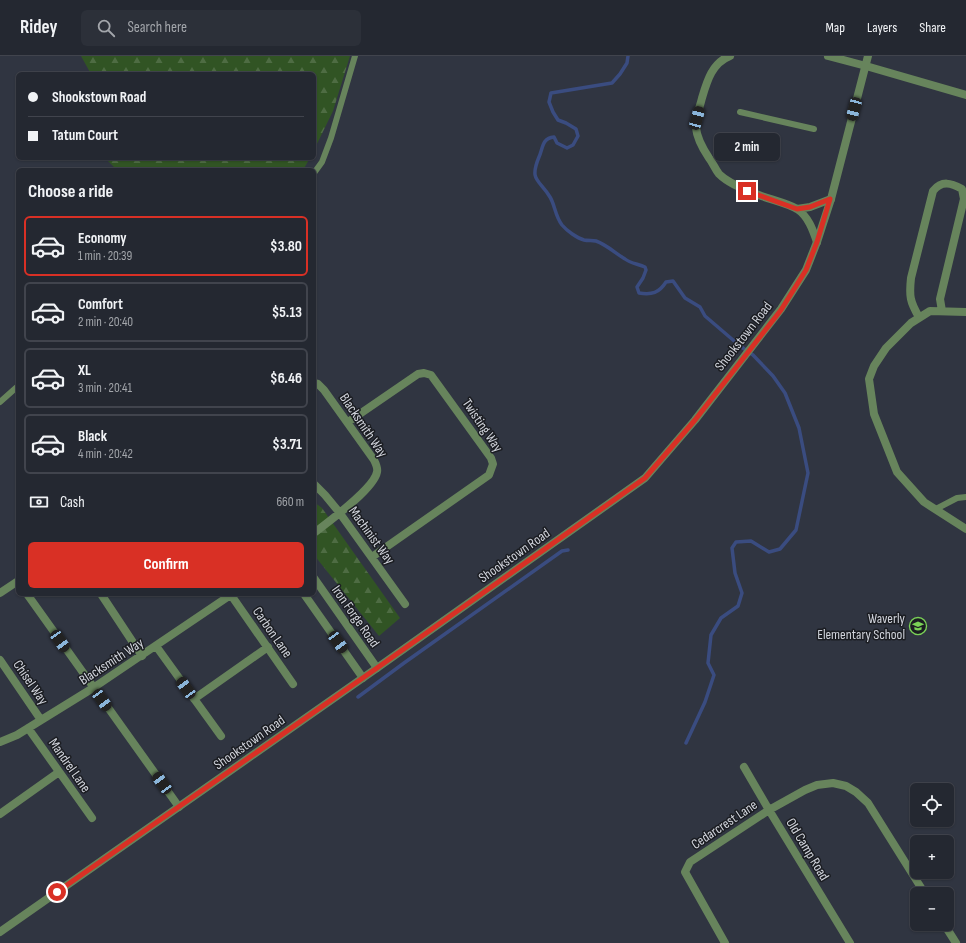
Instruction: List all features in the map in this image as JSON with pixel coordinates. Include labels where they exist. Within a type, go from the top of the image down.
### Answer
[{"type":"street","points":[[730,56],[717,64],[712,70],[705,89],[697,118],[696,128],[703,151],[718,173],[725,179],[738,187],[757,195],[797,209],[811,226],[817,242]]},
{"type":"street","points":[[828,56],[966,95]]},
{"type":"street","name":"Shookstown Road","points":[[0,932],[363,678],[645,478],[695,420],[781,310],[806,270],[817,242],[830,199],[868,56]]},
{"type":"street","points":[[919,317],[911,304],[911,278],[933,191],[937,186],[953,184],[962,190],[964,199],[940,299],[942,311]]},
{"type":"street","points":[[797,209],[810,207],[830,199]]},
{"type":"street","points":[[966,312],[930,311],[919,317],[886,348],[874,366],[869,379],[874,414],[897,472],[924,502],[966,528]]},
{"type":"street","name":"Twisting Way","points":[[348,422],[418,374],[424,373],[431,375],[491,458],[493,464],[489,475],[372,557]]},
{"type":"street","name":"Blacksmith Way","points":[[316,384],[324,390],[348,422],[377,466],[377,472],[374,480],[361,494],[316,532]]},
{"type":"street","name":"Machinist Way","points":[[316,486],[325,494],[339,512],[405,604]]},
{"type":"street","name":"Iron Forge Road","points":[[316,581],[377,668]]},
{"type":"street","points":[[0,593],[16,582]]},
{"type":"street","points":[[28,596],[179,807]]},
{"type":"street","points":[[103,596],[142,656]]},
{"type":"street","name":"Blacksmith Way","points":[[0,742],[17,735],[93,688],[228,596]]},
{"type":"street","name":"Carbon Lane","points":[[232,596],[293,684]]},
{"type":"street","points":[[305,596],[363,678]]},
{"type":"street","points":[[156,646],[221,736]]},
{"type":"street","points":[[194,699],[268,647]]},
{"type":"street","name":"Chisel Way","points":[[0,660],[41,720]]},
{"type":"street","name":"Mandrel Lane","points":[[28,728],[92,818]]},
{"type":"street","name":"Old Camp Road","points":[[744,767],[850,943]]},
{"type":"street","points":[[0,814],[59,772]]},
{"type":"street","points":[[769,810],[817,785],[833,783],[846,786],[856,792],[868,803],[921,887]]},
{"type":"street","name":"Cedarcrest Lane","points":[[725,943],[685,872],[690,862],[769,810]]},
{"type":"street","points":[[948,931],[956,943]]},
{"type":"lane","points":[[316,170],[322,162],[332,138],[355,56]]},
{"type":"lane","points":[[740,112],[814,130]]},
{"type":"lane","points":[[0,402],[16,388]]},
{"type":"lane","points":[[936,509],[957,498],[966,496]]},
{"type":"green space","points":[[81,56],[350,56],[333,111],[316,146],[316,72],[90,72]]},
{"type":"green space","points":[[107,160],[309,160],[304,168],[115,168]]},
{"type":"green space","points":[[316,504],[322,508],[400,618],[379,636],[316,557]]},
{"type":"waterway","points":[[628,56],[627,63],[612,83],[551,93],[549,102],[558,120],[576,129],[578,136],[573,145],[567,148],[557,143],[554,137],[547,139],[542,147],[536,165],[535,175],[550,197],[560,222],[569,232],[578,238],[600,243],[627,260],[645,267],[646,270],[643,278],[637,287],[639,293],[648,294],[658,291],[666,282],[673,281],[685,298],[700,307],[705,316],[740,346],[753,355],[773,376],[785,393],[799,428],[808,473],[796,530],[780,549],[769,552],[751,541],[736,542],[732,548],[735,573],[742,593],[738,606],[721,618],[711,635],[708,663],[714,675],[705,702],[686,743]]},
{"type":"waterway","points":[[358,697],[562,551],[568,550]]},
{"type":"place","name":"Waverly Elementary School","points":[[918,626]]},
{"type":"route","points":[[57,892],[645,478],[695,420],[781,310],[806,270],[817,242],[830,199],[810,207],[797,209],[747,191]]}]
